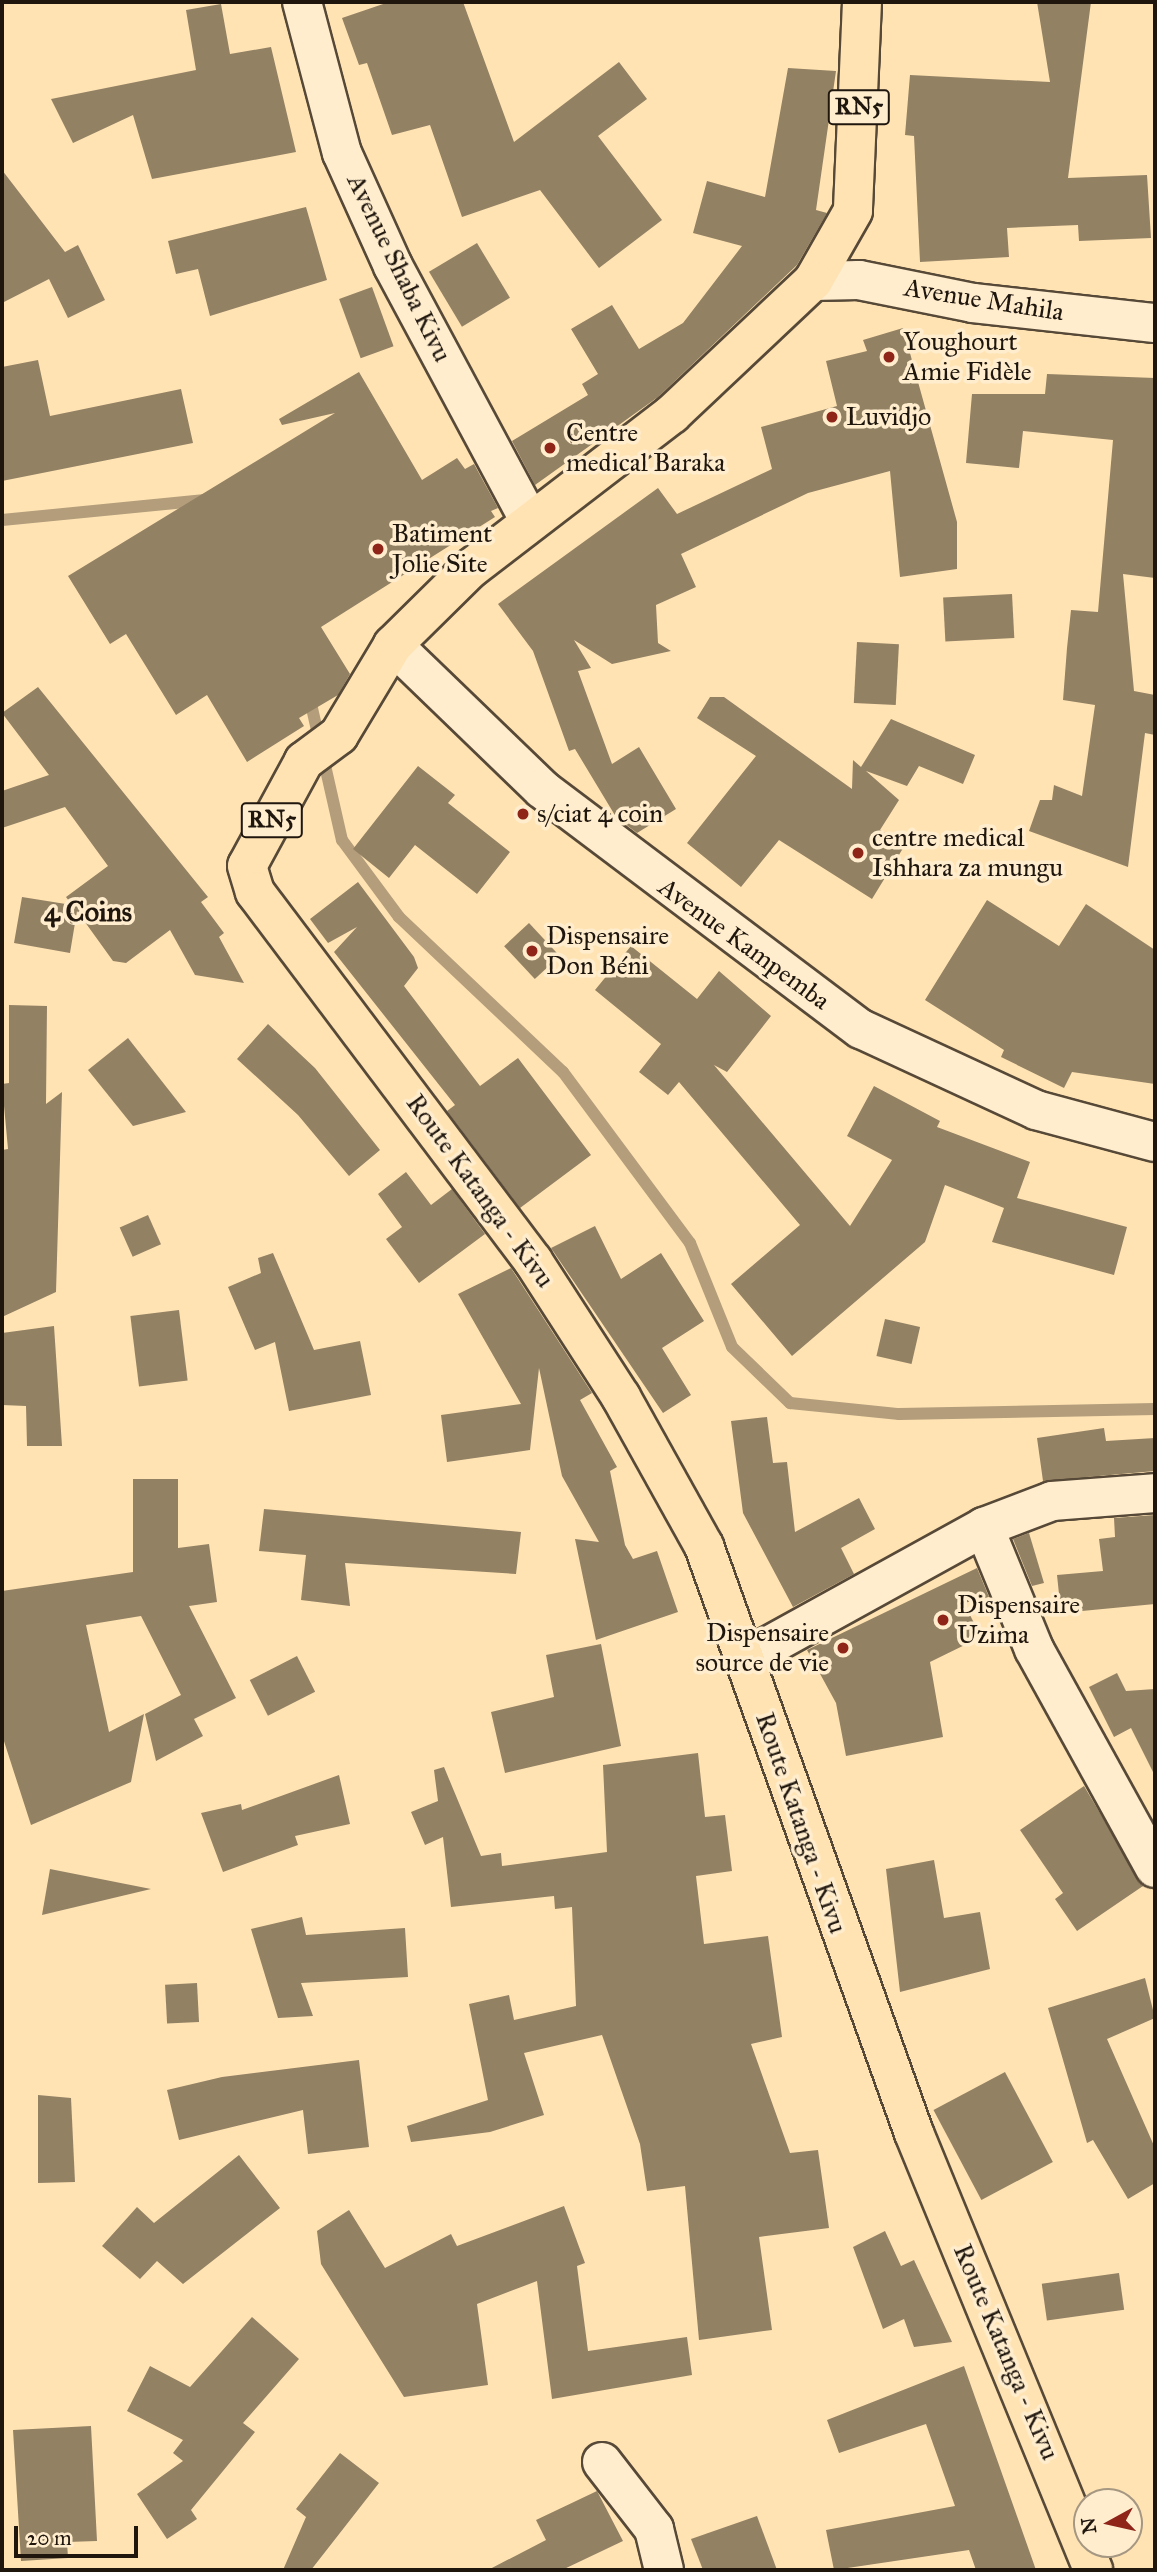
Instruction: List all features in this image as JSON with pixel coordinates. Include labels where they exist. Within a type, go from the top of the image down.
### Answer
[{"type":"highway","name":"Route Katanga - Kivu","points":[[862,2],[853,211],[813,281],[672,414],[530,522],[393,645],[339,735],[304,761],[247,866],[255,892],[533,1261],[621,1397],[704,1546],[909,2120],[1093,2570]]},
{"type":"street","name":"Avenue Shaba Kivu","points":[[302,2],[342,153],[393,266],[530,522]]},
{"type":"street","name":"Avenue Mahila","points":[[813,281],[859,280],[973,303],[1155,323]]},
{"type":"street","name":"Avenue Kampemba","points":[[393,645],[542,789],[861,1029],[1036,1110],[1155,1142]]},
{"type":"street","points":[[745,1658],[984,1527],[1052,1501],[1155,1493]]},
{"type":"street","points":[[984,1527],[1034,1649],[1155,1868]]},
{"type":"street","points":[[602,2462],[654,2529],[664,2570]]},
{"type":"building","points":[[389,2],[463,2],[514,142],[619,62],[647,99],[598,136],[662,220],[599,268],[540,190],[462,217],[430,125],[392,135],[367,63],[359,65],[342,18]]},
{"type":"building","points":[[1037,2],[1091,2],[1068,178],[1147,175],[1151,238],[1079,241],[1078,225],[1007,228],[1009,257],[920,262],[914,136],[905,135],[910,75],[1050,82]]},
{"type":"building","points":[[221,4],[230,54],[271,47],[296,152],[152,179],[133,115],[73,143],[51,99],[196,70],[186,10]]},
{"type":"building","points":[[788,68],[836,71],[816,210],[827,213],[797,265],[658,397],[535,485],[512,441],[588,395],[582,384],[598,374],[571,329],[612,305],[639,349],[683,323],[742,246],[693,233],[707,181],[765,197]]},
{"type":"building","points":[[2,170],[65,252],[78,245],[105,300],[68,318],[49,279],[2,303]]},
{"type":"building","points":[[306,207],[327,280],[210,316],[198,269],[176,274],[168,241]]},
{"type":"building","points":[[477,243],[510,298],[462,327],[429,272]]},
{"type":"building","points":[[372,287],[394,346],[361,358],[339,299]]},
{"type":"building","points":[[903,328],[957,522],[957,569],[900,577],[890,471],[808,493],[681,554],[696,587],[656,605],[658,643],[671,651],[612,664],[574,640],[591,668],[578,671],[612,764],[639,747],[676,809],[637,833],[616,817],[575,749],[569,751],[533,651],[498,604],[658,488],[677,514],[772,469],[761,427],[837,406],[826,361],[867,351],[863,340]]},
{"type":"building","points":[[38,360],[50,416],[181,389],[193,443],[2,481],[2,367]]},
{"type":"building","points":[[359,372],[422,480],[457,458],[465,469],[474,464],[498,508],[491,511],[495,517],[321,627],[350,674],[338,695],[299,718],[304,726],[247,762],[207,695],[176,715],[126,634],[110,644],[68,576],[335,413],[282,425],[279,419]]},
{"type":"building","points":[[1047,374],[1155,378],[1155,578],[1123,574],[1134,691],[1155,695],[1155,735],[1145,733],[1128,867],[1029,831],[1040,800],[1052,800],[1054,785],[1082,796],[1095,705],[1063,700],[1067,648],[1071,610],[1098,612],[1113,440],[1023,431],[1019,468],[966,463],[972,394],[1045,394]]},
{"type":"building","points":[[1012,594],[1014,638],[945,642],[943,598]]},
{"type":"building","points":[[857,642],[899,644],[896,705],[854,703]]},
{"type":"building","points":[[38,687],[208,897],[201,902],[224,933],[219,937],[244,983],[195,975],[170,930],[126,963],[113,961],[77,911],[70,953],[14,943],[22,897],[72,905],[66,897],[108,866],[65,807],[2,828],[2,791],[49,775],[2,713]]},
{"type":"building","points":[[710,697],[724,697],[852,789],[853,760],[861,767],[891,719],[975,755],[963,784],[919,766],[907,786],[866,771],[899,800],[880,830],[905,845],[872,899],[779,840],[741,887],[687,843],[756,756],[697,718]]},
{"type":"building","points":[[418,766],[455,795],[448,803],[510,852],[477,894],[415,845],[389,878],[353,849]]},
{"type":"building","points":[[358,882],[414,957],[418,968],[404,986],[480,1086],[518,1058],[591,1155],[520,1208],[447,1111],[455,1105],[334,952],[357,927],[328,943],[310,919]]},
{"type":"building","points":[[987,900],[1059,946],[1086,904],[1155,950],[1155,1084],[1072,1072],[1064,1088],[1001,1057],[1004,1050],[925,1000]]},
{"type":"building","name":"Dispensaire Don Béni","points":[[529,923],[560,956],[535,979],[504,946]]},
{"type":"building","points":[[631,946],[697,999],[719,971],[771,1016],[727,1072],[714,1065],[850,1226],[892,1160],[847,1136],[874,1086],[940,1121],[937,1127],[1030,1162],[1017,1198],[1127,1227],[1114,1275],[992,1242],[1004,1208],[945,1185],[925,1242],[792,1356],[731,1284],[800,1225],[679,1082],[668,1095],[639,1072],[661,1044],[595,990]]},
{"type":"building","points":[[9,1005],[47,1006],[46,1104],[62,1092],[56,1292],[2,1317],[2,1150],[8,1149],[2,1084],[9,1083]]},
{"type":"building","points":[[268,1024],[315,1068],[380,1150],[349,1176],[298,1115],[237,1059]]},
{"type":"building","points":[[128,1038],[186,1112],[133,1126],[88,1070]]},
{"type":"building","points":[[406,1172],[431,1205],[452,1189],[485,1234],[419,1283],[386,1239],[402,1227],[378,1194]]},
{"type":"building","points":[[148,1215],[161,1244],[133,1257],[120,1228]]},
{"type":"building","points":[[595,1226],[621,1279],[661,1253],[704,1321],[662,1348],[691,1395],[663,1413],[551,1248]]},
{"type":"building","points":[[273,1253],[314,1350],[360,1341],[371,1395],[289,1411],[275,1342],[255,1350],[228,1287],[261,1273],[258,1258]]},
{"type":"building","points":[[511,1268],[592,1393],[580,1400],[617,1467],[610,1471],[625,1545],[633,1559],[657,1551],[678,1612],[596,1640],[575,1539],[599,1542],[562,1476],[539,1368],[530,1450],[447,1462],[441,1415],[521,1404],[458,1294]]},
{"type":"building","points":[[179,1310],[188,1380],[139,1386],[130,1316]]},
{"type":"building","points":[[885,1319],[920,1327],[912,1364],[876,1356]]},
{"type":"building","points":[[54,1326],[62,1446],[27,1446],[26,1406],[2,1405],[2,1333]]},
{"type":"building","points":[[767,1417],[773,1463],[787,1462],[795,1532],[859,1498],[875,1529],[841,1548],[854,1574],[793,1607],[743,1513],[731,1421]]},
{"type":"building","points":[[1104,1428],[1106,1441],[1155,1438],[1155,1471],[1043,1481],[1037,1438]]},
{"type":"building","points":[[133,1479],[178,1479],[178,1548],[209,1544],[217,1602],[189,1606],[236,1698],[194,1719],[203,1736],[156,1761],[145,1714],[181,1695],[141,1616],[86,1625],[109,1732],[144,1714],[131,1782],[31,1825],[2,1735],[2,1591],[133,1572]]},
{"type":"building","points":[[264,1509],[521,1532],[516,1574],[345,1563],[350,1606],[301,1600],[306,1555],[259,1551]]},
{"type":"building","points":[[1155,1515],[1155,1604],[1061,1613],[1057,1575],[1103,1571],[1099,1539],[1115,1537],[1114,1518]]},
{"type":"building","points":[[1029,1533],[1044,1583],[1032,1586],[1013,1539]]},
{"type":"building","points":[[977,1568],[989,1597],[964,1603],[981,1637],[930,1662],[943,1737],[846,1756],[836,1703],[807,1650]]},
{"type":"building","points":[[601,1644],[621,1746],[505,1773],[491,1712],[554,1697],[546,1655]]},
{"type":"building","points":[[297,1656],[315,1692],[268,1716],[250,1680]]},
{"type":"building","points":[[1117,1673],[1126,1691],[1155,1689],[1155,1776],[1131,1728],[1114,1737],[1089,1687]]},
{"type":"building","points":[[698,1753],[705,1817],[725,1815],[732,1871],[696,1876],[704,1944],[768,1936],[782,2037],[751,2044],[790,2153],[818,2150],[829,2228],[759,2237],[772,2330],[699,2340],[685,2186],[647,2191],[640,2144],[602,2035],[524,2053],[544,2115],[490,2132],[411,2142],[407,2126],[488,2100],[469,2004],[509,1995],[514,2020],[576,2006],[572,1907],[555,1909],[554,1896],[451,1907],[443,1837],[425,1845],[411,1812],[438,1801],[434,1770],[444,1767],[481,1856],[501,1853],[502,1866],[607,1852],[603,1765]]},
{"type":"building","points":[[339,1775],[350,1824],[295,1836],[298,1845],[223,1872],[201,1813],[241,1804],[242,1810]]},
{"type":"building","points":[[1084,1786],[1143,1886],[1077,1931],[1055,1899],[1063,1893],[1020,1830]]},
{"type":"building","points":[[934,1860],[944,1918],[980,1912],[990,1969],[900,1992],[886,1869]]},
{"type":"building","points":[[50,1869],[151,1889],[42,1915]]},
{"type":"building","points":[[302,1917],[306,1935],[405,1928],[408,1977],[301,1983],[313,2016],[278,2018],[251,1929]]},
{"type":"building","points":[[1145,1978],[1155,2018],[1107,2039],[1155,2148],[1155,2183],[1128,2199],[1093,2140],[1087,2143],[1048,2008]]},
{"type":"building","points":[[197,1983],[199,2022],[167,2024],[165,1985]]},
{"type":"building","points":[[359,2060],[369,2147],[308,2154],[303,2110],[179,2140],[167,2090],[222,2077]]},
{"type":"building","points":[[1005,2072],[1053,2162],[981,2200],[933,2110]]},
{"type":"building","points":[[38,2095],[71,2098],[75,2182],[38,2183]]},
{"type":"building","points":[[239,2155],[280,2208],[183,2284],[157,2261],[140,2279],[102,2246],[137,2207],[154,2223]]},
{"type":"building","points":[[564,2206],[585,2263],[577,2266],[588,2351],[687,2337],[692,2375],[552,2399],[537,2281],[477,2304],[488,2385],[404,2397],[321,2264],[317,2231],[349,2210],[385,2268],[451,2234],[457,2246]]},
{"type":"building","points":[[885,2231],[901,2266],[914,2260],[952,2342],[914,2347],[904,2319],[883,2329],[853,2247]]},
{"type":"building","points":[[1119,2273],[1124,2310],[1047,2320],[1042,2284]]},
{"type":"building","points":[[252,2317],[299,2359],[243,2423],[255,2432],[191,2510],[197,2519],[167,2539],[137,2494],[183,2461],[173,2453],[183,2440],[127,2411],[150,2366],[190,2387]]},
{"type":"building","points":[[964,2366],[1036,2570],[976,2570],[969,2550],[834,2570],[826,2530],[955,2506],[926,2424],[839,2453],[827,2420]]},
{"type":"building","points":[[91,2426],[97,2541],[67,2542],[68,2558],[21,2561],[13,2430]]},
{"type":"building","points":[[340,2453],[379,2483],[311,2570],[283,2570],[306,2517],[296,2509]]},
{"type":"building","points":[[597,2491],[623,2541],[562,2570],[488,2570],[546,2540],[536,2520]]},
{"type":"building","points":[[757,2516],[777,2570],[703,2570],[691,2539]]},
{"type":"waterway","points":[[2,520],[205,500]]},
{"type":"waterway","points":[[309,695],[342,840],[399,917],[563,1072],[690,1243],[732,1347],[790,1403],[899,1414],[1155,1409]]},
{"type":"place","name":"Youghourt Amie Fidèle","points":[[889,357]]},
{"type":"place","name":"Luvidjo","points":[[832,417]]},
{"type":"place","name":"Centre medical Baraka","points":[[550,448]]},
{"type":"place","name":"Batiment Jolie Site","points":[[378,549]]},
{"type":"place","name":"s/ciat 4 coin","points":[[523,814]]},
{"type":"place","name":"centre medical Ishhara za mungu","points":[[858,853]]},
{"type":"place","name":"Dispensaire Don Béni","points":[[532,951]]},
{"type":"place","name":"Dispensaire Uzima","points":[[943,1620]]},
{"type":"place","name":"Dispensaire source de vie","points":[[843,1648]]},
{"type":"district","name":"4 Coins","points":[[88,912]]}]
